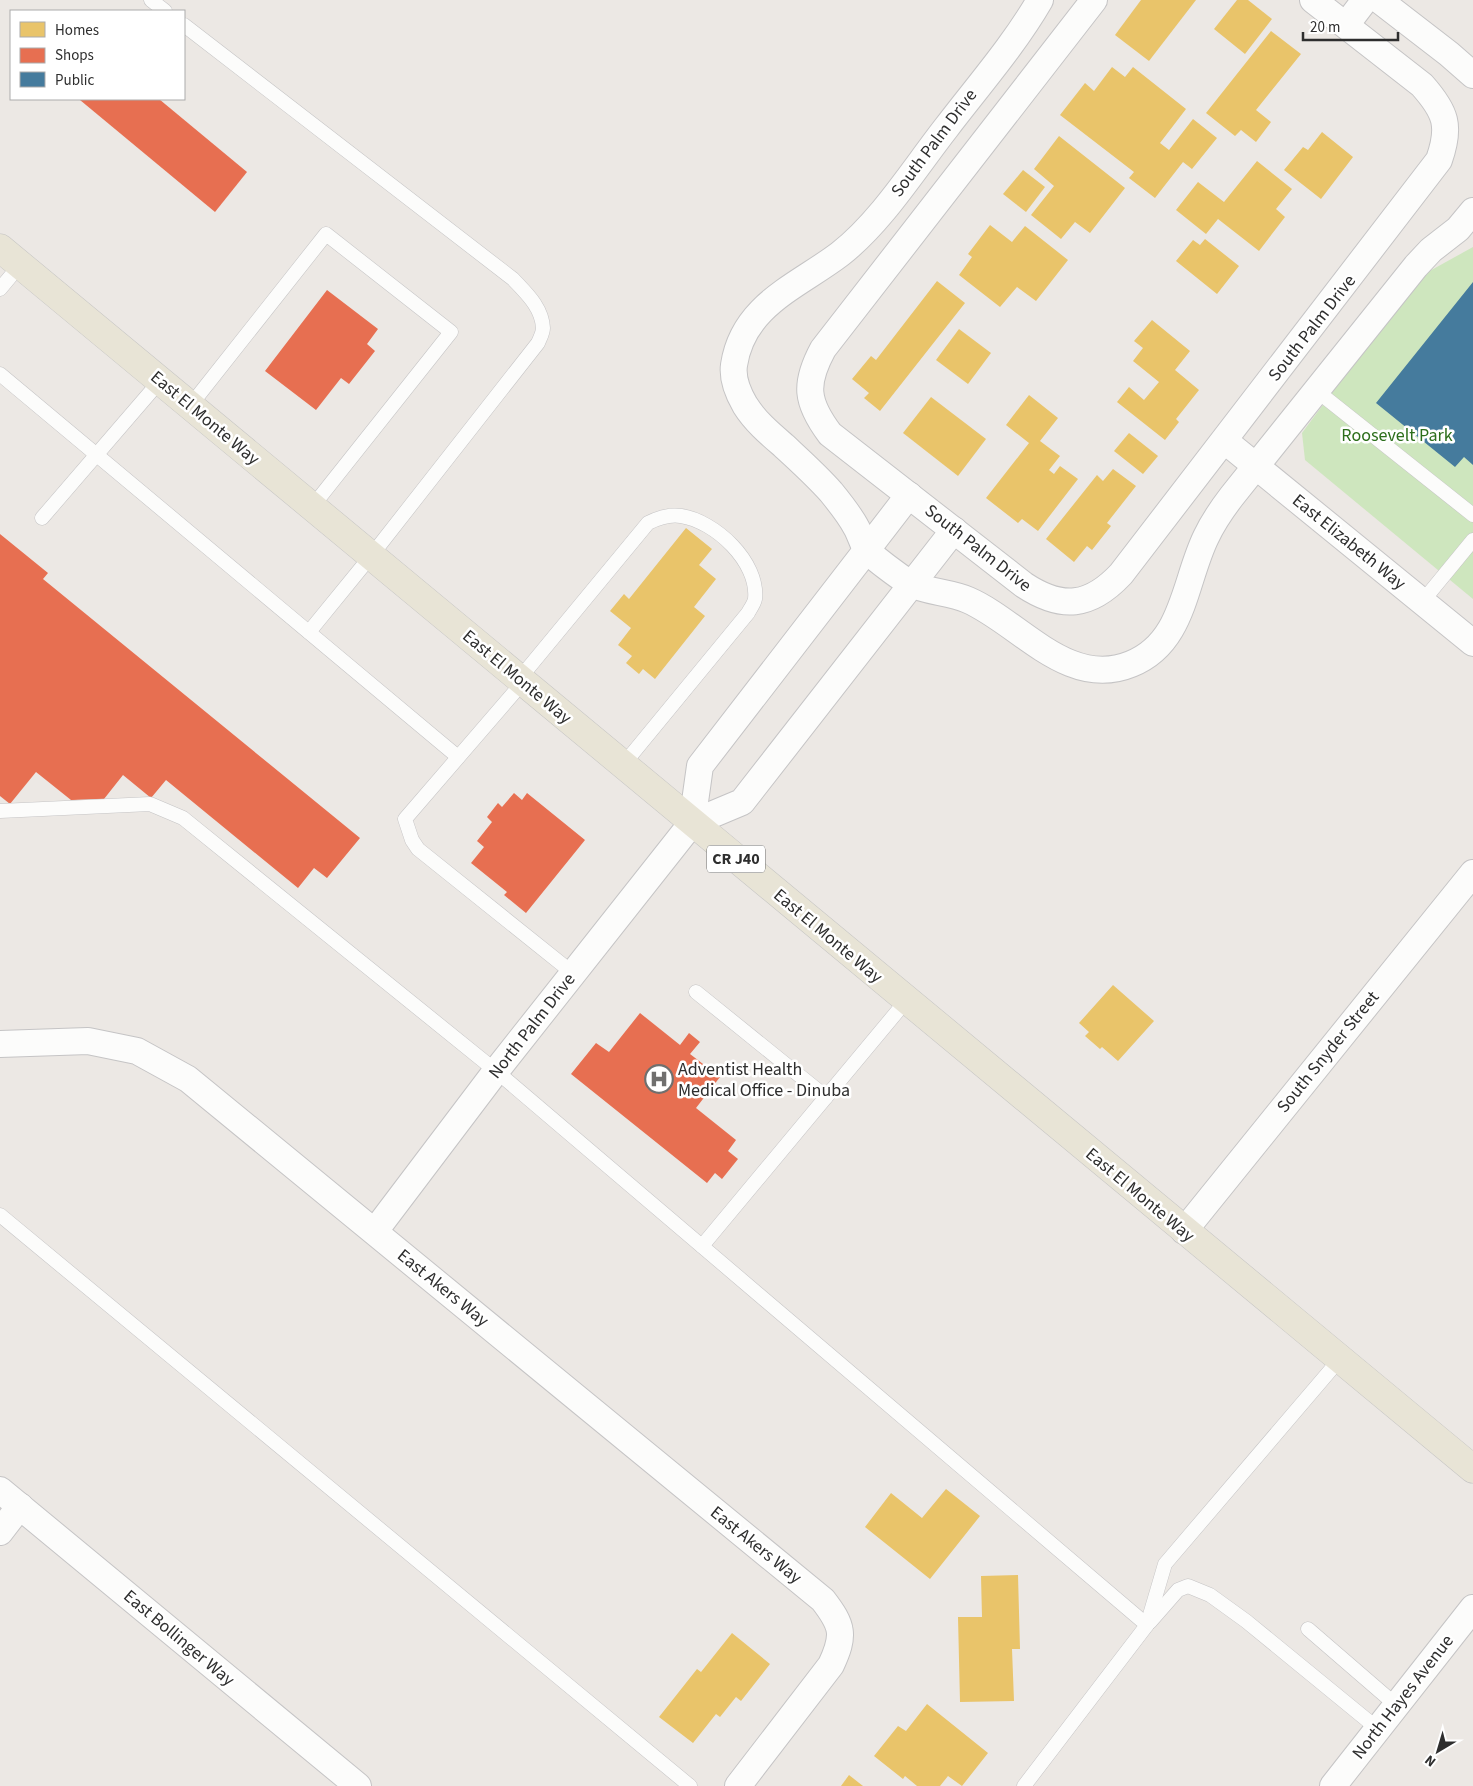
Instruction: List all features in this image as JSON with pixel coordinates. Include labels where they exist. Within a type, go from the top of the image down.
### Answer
[{"type":"main road","name":"East El Monte Way","points":[[10,257],[1473,1469]]},
{"type":"street","name":"South Palm Drive","points":[[1040,0],[1015,37],[878,216],[844,250],[772,300],[758,313],[746,331],[738,350],[734,368],[737,388],[746,408],[763,427],[831,492],[845,509],[867,550],[912,585],[968,600],[1003,621],[1043,650],[1061,659],[1097,669],[1114,669],[1129,666],[1143,659],[1157,648],[1177,621],[1205,538],[1217,516],[1416,266],[1431,250],[1458,229],[1473,211]]},
{"type":"street","name":"South Palm Drive","points":[[1094,0],[823,349],[814,366],[810,382],[811,397],[816,416],[830,434],[1036,593],[1064,602],[1080,601],[1096,596],[1121,574],[1439,160],[1446,132],[1444,117],[1438,102],[1422,85],[1313,0]]},
{"type":"street","points":[[1346,25],[1365,0]]},
{"type":"street","points":[[1379,0],[1473,75]]},
{"type":"street","name":"East Elizabeth Way","points":[[1225,441],[1473,643]]},
{"type":"street","points":[[692,823],[700,766],[909,495]]},
{"type":"street","points":[[692,823],[742,802],[954,530]]},
{"type":"street","name":"North Palm Drive","points":[[374,1231],[496,1071],[692,823]]},
{"type":"street","name":"South Snyder Street","points":[[1184,1231],[1473,873]]},
{"type":"street","name":"East Akers Way","points":[[0,1044],[88,1041],[137,1051],[188,1079],[823,1600],[834,1614],[840,1630],[840,1646],[831,1665],[738,1786]]},
{"type":"street","points":[[0,1532],[10,1498]]},
{"type":"street","name":"East Bollinger Way","points":[[10,1498],[358,1786]]},
{"type":"street","name":"North Hayes Avenue","points":[[1334,1786],[1473,1608]]},
{"type":"lane","points":[[151,0],[164,10]]},
{"type":"lane","points":[[185,27],[513,279],[531,298],[540,314],[544,329],[538,343],[372,556],[309,632]]},
{"type":"lane","points":[[190,406],[326,234],[451,332],[312,507]]},
{"type":"lane","points":[[0,289],[10,257]]},
{"type":"lane","points":[[0,374],[458,757]]},
{"type":"lane","points":[[42,518],[160,381]]},
{"type":"lane","points":[[1316,390],[1473,515]]},
{"type":"lane","points":[[574,974],[418,849],[412,840],[405,819],[522,680],[648,522],[663,516],[679,515],[696,519],[732,545],[743,558],[750,570],[754,585],[755,601],[748,613],[623,765]]},
{"type":"lane","points":[[1422,602],[1473,540]]},
{"type":"lane","points":[[0,811],[150,804],[183,818],[496,1071],[1147,1625]]},
{"type":"lane","points":[[696,992],[826,1097]]},
{"type":"lane","points":[[702,1246],[906,1000]]},
{"type":"lane","points":[[0,1214],[690,1786]]},
{"type":"lane","points":[[1147,1625],[1165,1564],[1340,1359]]},
{"type":"lane","points":[[1024,1786],[1147,1625],[1178,1590],[1188,1586],[1210,1595],[1246,1622],[1378,1729]]},
{"type":"lane","points":[[1308,1629],[1396,1705]]},
{"type":"green space","name":"Roosevelt Park","points":[[1473,247],[1473,599],[1305,460],[1302,433],[1417,278]]},
{"type":"building: Homes","points":[[1141,0],[1196,0],[1149,61],[1115,35]]},
{"type":"building: Homes","points":[[1237,0],[1248,0],[1272,19],[1245,54],[1214,29]]},
{"type":"building: Homes","points":[[1271,31],[1301,54],[1256,110],[1271,122],[1256,142],[1241,130],[1235,136],[1206,113]]},
{"type":"building: Homes","points":[[1112,67],[1125,77],[1133,67],[1186,109],[1160,143],[1169,150],[1193,119],[1217,138],[1192,169],[1183,162],[1155,198],[1129,178],[1134,172],[1060,115],[1085,83],[1094,91]]},
{"type":"building: Homes","points":[[1322,132],[1353,157],[1321,199],[1284,170],[1303,147],[1308,150]]},
{"type":"building: Homes","points":[[1059,136],[1125,188],[1090,233],[1075,222],[1061,239],[1031,215],[1054,186],[1034,169]]},
{"type":"building: Homes","points":[[1257,161],[1292,189],[1276,209],[1285,217],[1259,251],[1218,219],[1206,234],[1176,210],[1198,182],[1224,202]]},
{"type":"building: Homes","points":[[1023,170],[1045,187],[1026,212],[1003,194]]},
{"type":"building: Homes","points":[[990,225],[1012,242],[1025,226],[1068,260],[1036,301],[1017,287],[1000,307],[959,275],[972,257],[968,254]]},
{"type":"building: Homes","points":[[1205,239],[1239,266],[1217,294],[1176,261],[1193,240],[1200,245]]},
{"type":"building: Homes","points":[[937,281],[965,303],[880,411],[864,398],[869,393],[852,379],[871,356],[876,360]]},
{"type":"building: Homes","points":[[1152,320],[1190,351],[1175,370],[1199,390],[1176,419],[1179,422],[1165,440],[1117,402],[1129,387],[1144,400],[1159,382],[1133,361],[1143,348],[1134,341]]},
{"type":"building: Homes","points":[[959,329],[991,353],[968,384],[936,360]]},
{"type":"building: Homes","points":[[1029,395],[1058,418],[1040,441],[1060,456],[1049,470],[1054,474],[1060,466],[1078,479],[1038,531],[1022,519],[1018,523],[986,498],[1029,443],[1006,425]]},
{"type":"building: Homes","points":[[931,397],[986,439],[958,476],[903,433]]},
{"type":"building: Homes","points":[[1129,433],[1158,456],[1143,474],[1114,451]]},
{"type":"building: Homes","points":[[1113,469],[1136,486],[1107,523],[1111,526],[1092,550],[1087,546],[1074,562],[1046,539],[1097,475],[1103,481]]},
{"type":"building: Homes","points":[[686,528],[712,549],[699,565],[716,579],[694,607],[705,616],[655,679],[643,669],[639,674],[626,663],[632,656],[618,645],[631,628],[610,611],[624,594],[629,599]]},
{"type":"building: Homes","points":[[1113,985],[1154,1021],[1118,1061],[1085,1036],[1089,1032],[1079,1023]]},
{"type":"building: Homes","points":[[946,1489],[980,1516],[930,1579],[865,1527],[891,1493],[922,1518]]},
{"type":"building: Homes","points":[[1018,1575],[1020,1649],[1012,1649],[1014,1701],[960,1702],[958,1617],[982,1617],[981,1576]]},
{"type":"building: Homes","points":[[732,1633],[770,1664],[741,1701],[736,1697],[720,1717],[716,1714],[693,1743],[659,1717],[697,1669],[701,1672]]},
{"type":"building: Homes","points":[[927,1704],[988,1753],[962,1786],[948,1776],[940,1786],[917,1786],[905,1776],[903,1779],[874,1756],[898,1726],[906,1731]]},
{"type":"building: Homes","points":[[849,1775],[863,1786],[841,1786]]},
{"type":"building: Shops","points":[[80,100],[160,100],[247,172],[215,212]]},
{"type":"building: Shops","points":[[327,290],[378,329],[367,344],[375,351],[349,384],[341,378],[316,410],[265,371]]},
{"type":"building: Shops","points":[[0,534],[48,573],[43,579],[360,838],[327,878],[314,868],[298,888],[166,780],[151,798],[123,775],[104,799],[71,800],[36,772],[10,804],[0,796]]},
{"type":"building: Shops","points":[[514,793],[522,800],[527,793],[585,840],[526,913],[504,895],[507,892],[471,863],[484,847],[477,841],[492,822],[487,817],[498,803],[502,807]]},
{"type":"building: Shops","points":[[640,1013],[680,1045],[689,1033],[700,1042],[690,1054],[720,1077],[696,1108],[736,1140],[728,1151],[738,1159],[722,1179],[715,1173],[707,1183],[571,1074],[596,1043],[609,1052]]},
{"type":"building: Public","points":[[1473,282],[1473,465],[1464,457],[1455,467],[1376,403]]},
{"type":"place","name":"Adventist Health Medical Office - Dinuba","points":[[659,1079]]}]
